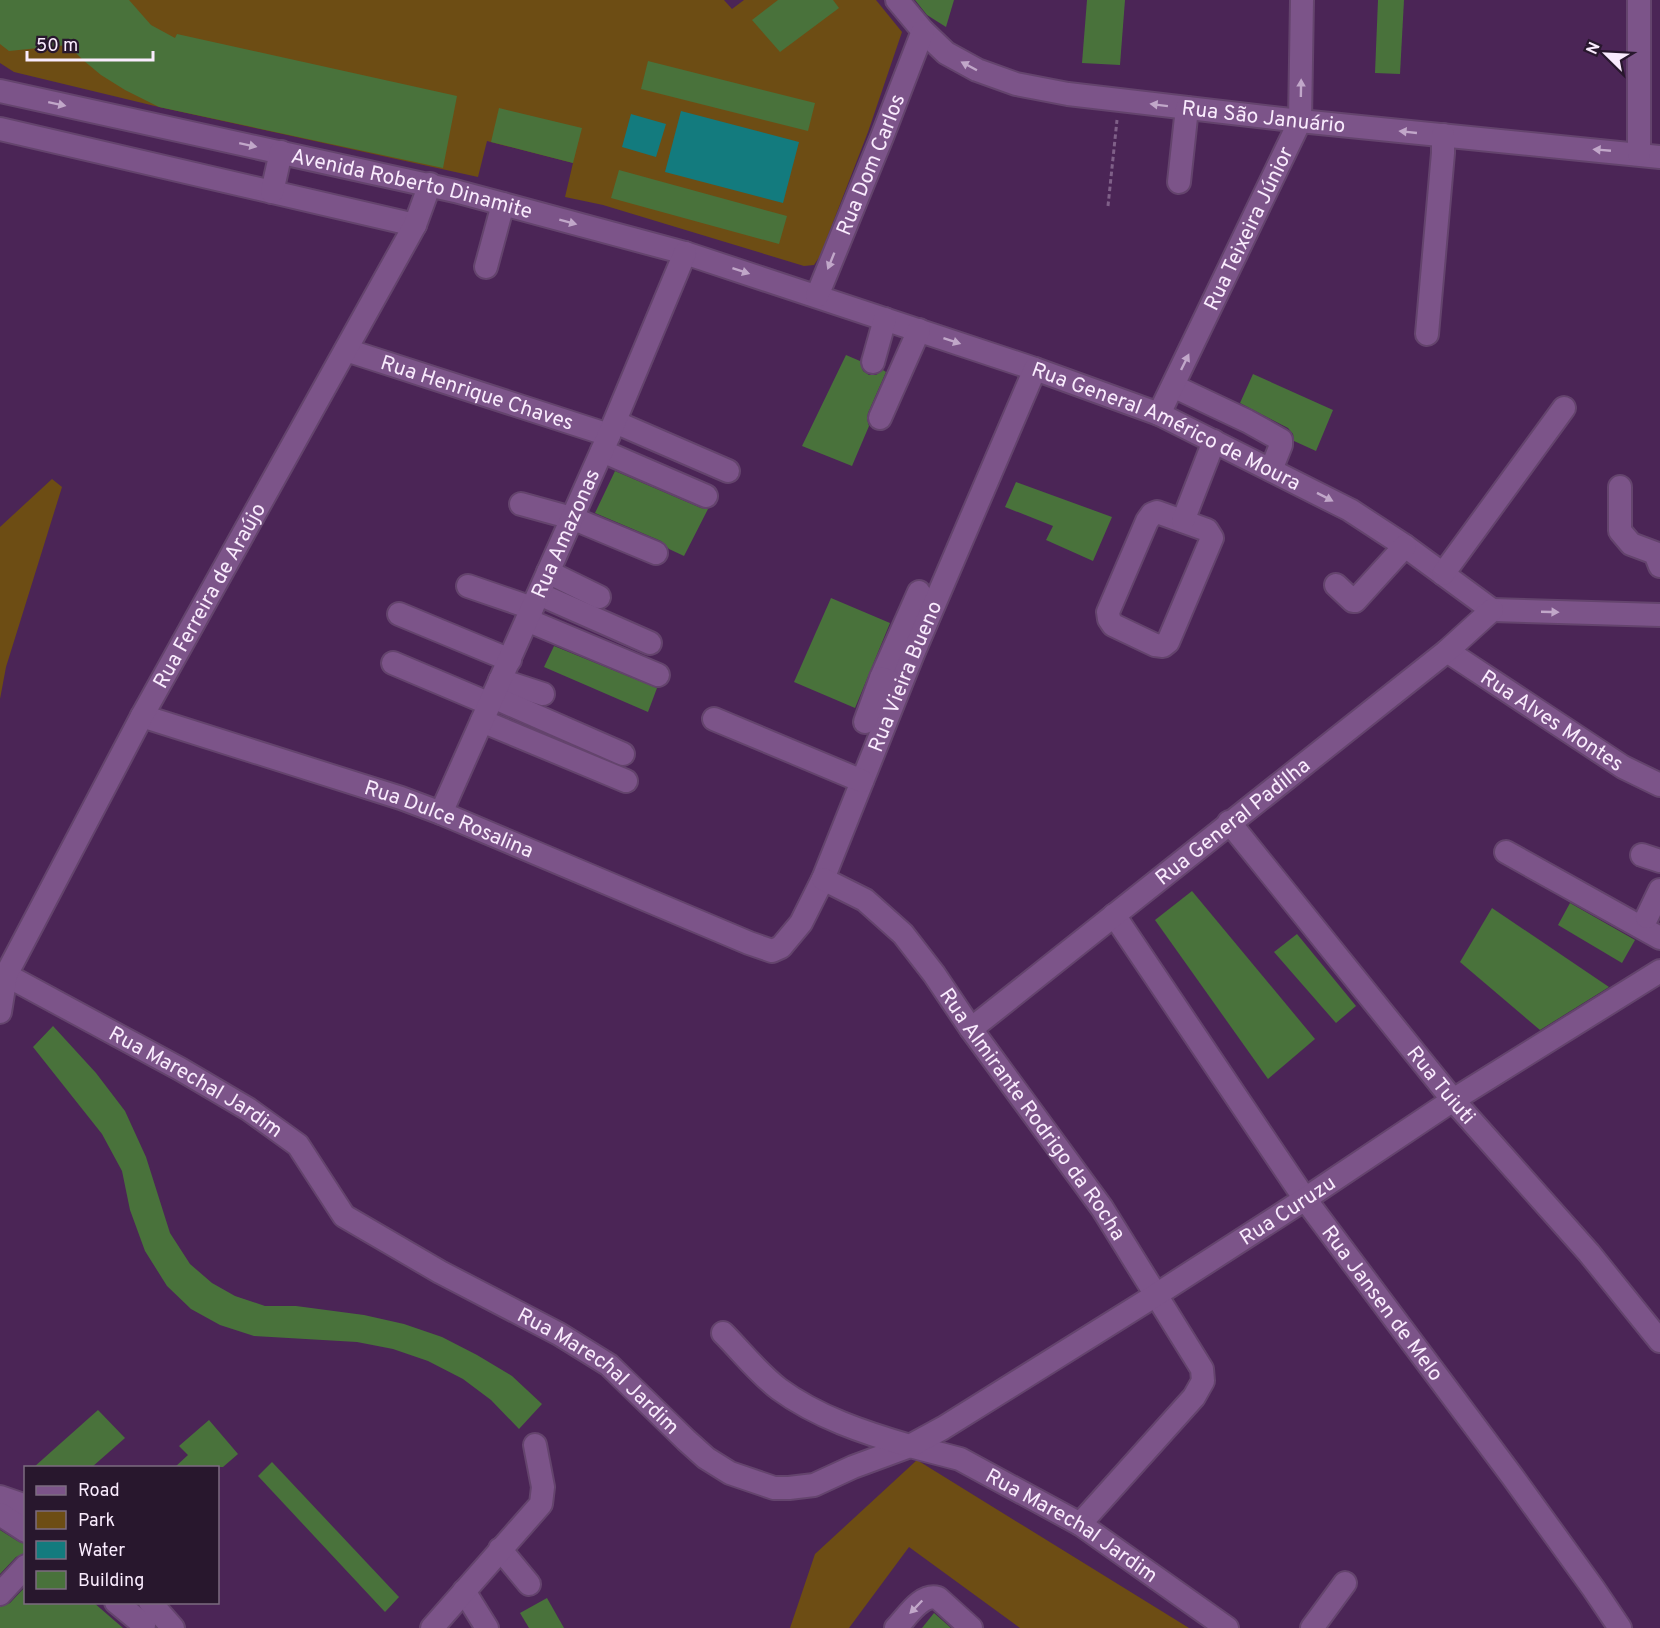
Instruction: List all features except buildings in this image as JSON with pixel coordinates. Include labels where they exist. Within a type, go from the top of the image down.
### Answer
[{"type":"street","name":"Rua São Januário","points":[[897,0],[923,31],[946,53],[977,70],[1016,84],[1119,100],[1300,121],[1650,155]]},
{"type":"street","name":"Rua Teixeira Júnior","points":[[1159,414],[1300,121],[1302,0]]},
{"type":"street","points":[[1639,0],[1650,155]]},
{"type":"street","name":"Rua Dom Carlos","points":[[817,296],[923,31]]},
{"type":"street","name":"Avenida Roberto Dinamite","points":[[0,91],[430,184],[685,253],[817,296]]},
{"type":"street","points":[[1179,182],[1187,108]]},
{"type":"street","points":[[93,150],[100,113]]},
{"type":"street","name":"Avenida Roberto Dinamite","points":[[0,129],[415,225]]},
{"type":"street","points":[[1427,334],[1443,135]]},
{"type":"street","points":[[272,192],[281,152]]},
{"type":"street","name":"Rua Ferreira de Araújo","points":[[0,1012],[3,975],[142,716],[415,225],[430,184]]},
{"type":"street","points":[[486,267],[503,204]]},
{"type":"street","name":"Rua Amazonas","points":[[441,813],[609,436],[685,253]]},
{"type":"street","name":"Rua General Américo de Moura","points":[[817,296],[1035,369],[1159,414],[1350,510],[1405,546],[1492,610]]},
{"type":"street","points":[[873,362],[885,319]]},
{"type":"street","points":[[880,418],[919,330]]},
{"type":"street","name":"Rua Henrique Chaves","points":[[346,350],[609,436]]},
{"type":"street","name":"Rua Vieira Bueno","points":[[750,943],[772,951],[781,948],[801,923],[824,879],[862,781],[891,682],[1035,369]]},
{"type":"street","points":[[1173,386],[1248,421],[1281,440],[1271,470]]},
{"type":"street","points":[[1443,574],[1564,408]]},
{"type":"street","points":[[609,436],[728,471]]},
{"type":"street","points":[[609,436],[706,496]]},
{"type":"street","points":[[1183,521],[1214,441]]},
{"type":"street","points":[[1620,487],[1620,531],[1631,544],[1655,553],[1660,566]]},
{"type":"street","points":[[521,504],[572,518],[656,553]]},
{"type":"street","points":[[1157,512],[1183,521],[1208,530],[1212,538],[1168,642],[1163,646],[1155,645],[1113,625],[1108,612],[1146,521],[1157,512]]},
{"type":"street","points":[[1336,585],[1355,601],[1405,546]]},
{"type":"street","points":[[548,573],[599,597]]},
{"type":"street","points":[[468,586],[650,643]]},
{"type":"street","points":[[865,722],[891,682],[919,592]]},
{"type":"street","points":[[532,607],[658,675]]},
{"type":"street","points":[[1492,610],[1660,615]]},
{"type":"street","name":"Rua General Padilha","points":[[971,1029],[1447,651],[1492,610]]},
{"type":"street","points":[[399,614],[510,660]]},
{"type":"street","name":"Rua Alves Montes","points":[[1447,651],[1623,767],[1660,785]]},
{"type":"street","points":[[393,663],[623,754]]},
{"type":"street","points":[[491,701],[543,694]]},
{"type":"street","points":[[491,701],[626,782]]},
{"type":"street","name":"Rua Dulce Rosalina","points":[[142,716],[401,798],[750,943]]},
{"type":"street","points":[[714,719],[862,781]]},
{"type":"street","name":"Rua Tuiuti","points":[[1229,822],[1453,1100],[1589,1253],[1660,1341]]},
{"type":"street","points":[[1506,852],[1660,938]]},
{"type":"street","name":"Rua Almirante Rodrigo da Rocha","points":[[824,879],[865,900],[903,934],[934,974],[971,1029],[1102,1208],[1202,1370],[1203,1380],[1194,1397],[1080,1524]]},
{"type":"street","points":[[1647,917],[1660,890]]},
{"type":"street","name":"Rua Jansen de Melo","points":[[1114,915],[1305,1199],[1519,1485],[1620,1628]]},
{"type":"street","name":"Rua Curuzu","points":[[910,1446],[943,1428],[1156,1295],[1453,1100],[1660,971]]},
{"type":"street","name":"Rua Marechal Jardim","points":[[3,975],[180,1069],[249,1109],[298,1145],[344,1216],[440,1272],[559,1334],[609,1365],[706,1458],[730,1473],[774,1488],[814,1485],[853,1467],[910,1446],[960,1459],[1080,1524],[1227,1628]]},
{"type":"street","points":[[723,1333],[776,1387],[800,1403],[868,1434],[910,1446]]},
{"type":"street","points":[[432,1628],[541,1504],[543,1487],[534,1445]]},
{"type":"street","points":[[0,1497],[24,1505]]},
{"type":"street","points":[[0,1514],[24,1530]]},
{"type":"street","points":[[500,1549],[529,1584]]},
{"type":"street","points":[[0,1594],[24,1568]]},
{"type":"street","points":[[1312,1628],[1346,1583]]},
{"type":"street","points":[[464,1591],[487,1628]]},
{"type":"street","points":[[896,1628],[924,1599],[932,1597],[938,1598],[971,1628]]},
{"type":"street","points":[[118,1604],[144,1625]]},
{"type":"street","points":[[152,1604],[173,1628]]},
{"type":"path","points":[[1108,206],[1119,100]]},
{"type":"green space","points":[[0,0],[724,0],[732,9],[744,0],[876,0],[902,32],[868,132],[820,256],[814,265],[804,266],[603,205],[565,197],[573,163],[487,141],[478,177],[159,107],[14,72],[0,63]]},
{"type":"green space","points":[[52,479],[62,487],[6,667],[0,699],[0,527]]},
{"type":"green space","points":[[917,1460],[1189,1628],[1020,1628],[909,1547],[849,1628],[790,1628],[815,1554]]},
{"type":"water","points":[[681,111],[799,142],[783,203],[665,172]]},
{"type":"water","points":[[631,114],[666,124],[656,157],[622,147]]}]
